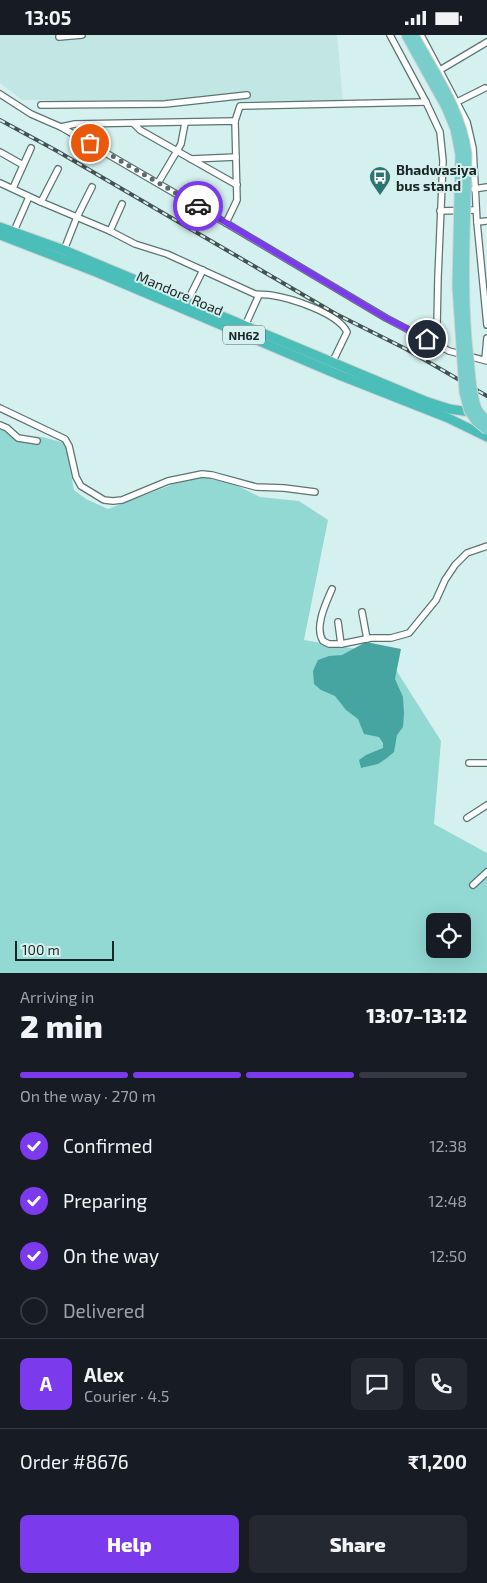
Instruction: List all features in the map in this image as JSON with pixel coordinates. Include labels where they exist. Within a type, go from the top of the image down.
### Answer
[{"type":"highway","name":"Mandore Road","points":[[0,227],[64,250],[425,401],[487,416]]},
{"type":"highway","name":"Mandore Road","points":[[0,235],[96,272],[339,375],[448,418],[487,437]]},
{"type":"main road","points":[[406,35],[446,107],[455,129],[460,154],[457,286],[464,392],[469,411],[476,421],[487,430]]},
{"type":"main road","points":[[419,36],[452,103],[465,137],[467,154],[464,278],[466,330],[473,393],[477,408],[487,421]]},
{"type":"street","points":[[59,37],[82,35]]},
{"type":"street","points":[[390,35],[440,132],[443,161],[437,325],[440,346]]},
{"type":"street","points":[[430,35],[419,36],[440,70],[467,122],[473,149],[477,222],[484,256],[487,325]]},
{"type":"street","points":[[440,70],[487,42]]},
{"type":"street","points":[[457,102],[486,89]]},
{"type":"street","points":[[0,94],[31,114],[61,127],[158,183],[386,318],[449,351],[486,361],[487,338]]},
{"type":"street","points":[[41,105],[148,104],[247,95]]},
{"type":"street","points":[[226,223],[237,200],[235,121],[240,107],[426,102]]},
{"type":"street","points":[[61,127],[75,124],[235,121]]},
{"type":"street","points":[[158,183],[182,144],[184,123]]},
{"type":"street","points":[[134,124],[140,130],[237,185]]},
{"type":"street","points":[[13,188],[31,148]]},
{"type":"street","points":[[0,152],[23,165]]},
{"type":"street","points":[[191,159],[236,157]]},
{"type":"street","points":[[41,202],[58,169]]},
{"type":"street","points":[[0,183],[110,231],[134,244],[167,254],[259,295],[267,294],[296,300],[342,323],[347,332],[332,363]]},
{"type":"street","points":[[64,250],[77,217],[92,187]]},
{"type":"street","points":[[474,189],[487,187]]},
{"type":"street","points":[[14,231],[29,197]]},
{"type":"street","points":[[110,231],[122,204]]},
{"type":"street","points":[[440,211],[476,210]]},
{"type":"street","points":[[477,222],[487,221]]},
{"type":"street","points":[[187,302],[203,270]]},
{"type":"street","points":[[245,326],[259,295]]},
{"type":"street","points":[[0,408],[65,439],[74,459],[76,477],[81,486],[104,500],[122,500],[168,481],[202,474],[256,487],[315,492]]},
{"type":"street","points":[[0,425],[7,428],[18,438],[37,441]]},
{"type":"street","points":[[332,589],[322,618],[321,638],[328,643],[341,644],[367,639],[391,638],[409,633],[436,600],[445,580],[455,565],[467,553],[487,546]]},
{"type":"street","points":[[362,612],[367,639]]},
{"type":"street","points":[[338,622],[341,644]]},
{"type":"street","points":[[469,763],[487,763]]},
{"type":"street","points":[[466,818],[487,805]]},
{"type":"street","points":[[474,885],[487,872]]},
{"type":"shaded area","points":[[0,35],[337,35],[343,102],[22,100],[0,83]]},
{"type":"shaded area","points":[[2,422],[24,437],[42,437],[65,443],[74,490],[86,499],[108,509],[195,476],[232,483],[260,497],[299,501],[328,520],[304,640],[386,654],[441,741],[434,824],[487,853],[487,973],[0,973],[0,423]]},
{"type":"shaded area","points":[[366,642],[401,649],[395,679],[403,697],[404,714],[403,727],[397,735],[394,752],[378,764],[361,768],[359,760],[383,748],[383,743],[379,737],[364,734],[358,719],[346,710],[335,696],[321,690],[314,684],[313,671],[318,660],[329,656],[342,655]]},
{"type":"railway","points":[[0,120],[57,151],[336,314],[406,349],[487,396]]},
{"type":"way so far","points":[[90,143],[198,206]]},
{"type":"place","name":"Bhadwasiya bus stand","points":[[380,196]]},
{"type":"route","points":[[198,206],[386,318],[427,339]]}]
